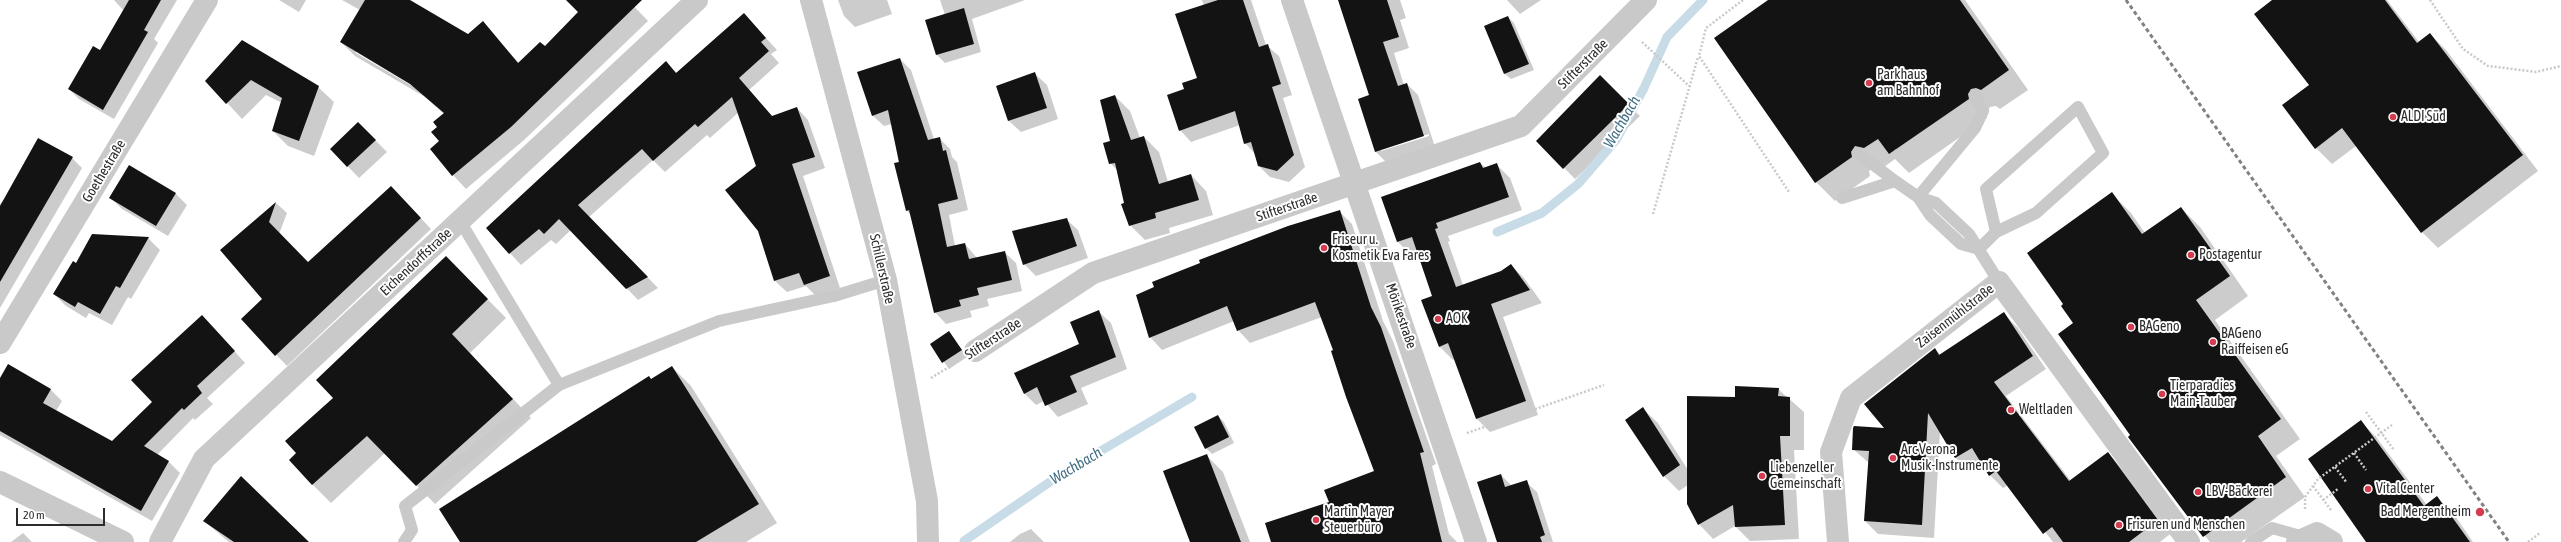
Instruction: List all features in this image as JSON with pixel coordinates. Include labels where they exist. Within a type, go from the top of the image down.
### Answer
[{"type":"street","name":"Goethestraße","points":[[0,343],[207,0]]},
{"type":"street","name":"Eichendorffstraße","points":[[160,542],[204,459],[697,0]]},
{"type":"street","name":"Schillerstraße","points":[[811,0],[886,280],[927,501],[928,542]]},
{"type":"street","name":"Mörikestraße","points":[[1292,0],[1444,442],[1476,542]]},
{"type":"street","name":"Stifterstraße","points":[[975,351],[1093,273],[1356,184],[1521,126],[1646,0]]},
{"type":"street","name":"Zaisenmühlstraße","points":[[1838,542],[1831,452],[1851,398],[1999,282],[2189,542]]},
{"type":"street","points":[[0,482],[123,542]]},
{"type":"street","points":[[2302,540],[2317,533],[2332,542]]},
{"type":"lane","points":[[1918,197],[1975,128],[1983,111],[1974,95]]},
{"type":"lane","points":[[1979,249],[1996,232],[2036,213],[2103,153],[2078,107],[1986,189],[1996,232]]},
{"type":"lane","points":[[1858,153],[1894,181],[1918,197],[1936,203],[1969,234],[1999,282]]},
{"type":"lane","points":[[1842,198],[1894,181]]},
{"type":"lane","points":[[460,221],[559,385]]},
{"type":"lane","points":[[404,542],[412,530],[405,506],[559,385],[719,320],[834,296],[886,280]]},
{"type":"lane","points":[[2251,542],[2272,528],[2302,540]]},
{"type":"path","points":[[1653,214],[1706,28],[1743,0]]},
{"type":"path","points":[[2430,0],[2463,49],[2488,66],[2536,72],[2561,66]]},
{"type":"path","points":[[1622,24],[1689,86]]},
{"type":"path","points":[[1699,56],[1789,192]]},
{"type":"path","name":"Stifterstraße","points":[[906,392],[975,351]]},
{"type":"path","points":[[1444,442],[1604,385]]},
{"type":"path","points":[[2366,412],[2394,450]]},
{"type":"path","points":[[2318,479],[2392,425]]},
{"type":"path","points":[[2354,453],[2366,470]]},
{"type":"path","points":[[2335,467],[2347,483]]},
{"type":"path","points":[[2323,500],[2338,490]]},
{"type":"path","points":[[2528,542],[2540,533]]},
{"type":"building","points":[[129,0],[161,0],[144,30],[148,32],[103,110],[68,89],[93,46],[100,50]]},
{"type":"building","points":[[365,0],[410,0],[468,34],[483,21],[518,63],[540,42],[545,46],[578,12],[566,0],[642,0],[511,127],[452,176],[430,149],[439,141],[431,132],[437,127],[433,122],[444,113],[410,84],[340,42]]},
{"type":"building","points":[[1218,0],[1243,0],[1259,47],[1268,44],[1281,84],[1272,87],[1294,155],[1277,171],[1258,166],[1251,142],[1244,144],[1235,111],[1179,131],[1167,95],[1184,89],[1182,83],[1197,78],[1175,14]]},
{"type":"building","points":[[1338,0],[1387,0],[1399,37],[1383,42],[1398,86],[1407,83],[1424,136],[1375,152],[1358,99],[1369,95]]},
{"type":"building","name":"Parkhaus am Bahnhof","points":[[1768,0],[1960,0],[2009,70],[1981,90],[1976,88],[1971,89],[1968,94],[1969,99],[1889,154],[1878,139],[1864,148],[1855,146],[1851,152],[1852,157],[1815,183],[1714,38]]},
{"type":"building","name":"ALDI Süd","points":[[2272,0],[2385,0],[2417,43],[2430,33],[2523,155],[2421,233],[2342,128],[2315,149],[2282,105],[2309,85],[2254,14]]},
{"type":"building","points":[[964,8],[974,44],[936,55],[925,20]]},
{"type":"building","points":[[744,13],[766,38],[761,42],[769,51],[739,78],[772,116],[797,107],[815,157],[792,164],[830,276],[804,285],[799,273],[774,281],[758,231],[725,190],[756,166],[732,97],[698,127],[695,124],[653,161],[642,149],[578,205],[648,277],[626,289],[559,219],[544,234],[539,229],[509,254],[486,228],[666,61],[676,73]]},
{"type":"building","points":[[1508,16],[1529,64],[1504,74],[1484,26]]},
{"type":"building","points":[[242,40],[319,86],[299,141],[272,131],[282,98],[251,80],[226,104],[205,81]]},
{"type":"building","points":[[900,58],[928,140],[940,137],[943,151],[946,150],[958,199],[938,204],[947,247],[965,243],[969,259],[1005,251],[1012,280],[977,288],[979,295],[959,300],[961,306],[934,313],[909,210],[906,211],[894,163],[899,162],[888,110],[872,116],[857,72]]},
{"type":"building","points":[[1035,72],[1047,108],[1008,121],[996,86]]},
{"type":"building","points":[[1600,75],[1629,104],[1563,169],[1536,141]]},
{"type":"building","points":[[1115,95],[1131,140],[1144,136],[1159,184],[1191,174],[1199,200],[1155,213],[1156,218],[1129,226],[1121,204],[1124,203],[1115,163],[1109,164],[1103,143],[1110,141],[1100,100]]},
{"type":"building","points":[[358,122],[376,140],[347,167],[330,149]]},
{"type":"building","points":[[38,138],[73,157],[0,282],[0,206]]},
{"type":"building","points":[[1480,162],[1483,168],[1497,163],[1509,197],[1436,223],[1438,228],[1435,229],[1456,287],[1501,271],[1511,264],[1530,290],[1491,304],[1526,401],[1476,419],[1448,343],[1439,347],[1421,300],[1432,296],[1412,237],[1397,242],[1381,197]]},
{"type":"building","points":[[129,165],[176,193],[156,226],[109,198]]},
{"type":"building","points":[[391,186],[421,218],[275,356],[241,319],[262,299],[220,250],[276,202],[269,222],[308,262]]},
{"type":"building","points":[[2112,192],[2142,234],[2181,207],[2230,276],[2196,300],[2281,419],[2258,436],[2286,477],[2203,537],[2128,437],[2130,435],[2058,334],[2073,323],[2061,306],[2063,304],[2027,253]]},
{"type":"building","points":[[1340,210],[1371,307],[1381,327],[1424,452],[1420,453],[1442,542],[1271,542],[1265,523],[1329,502],[1324,490],[1374,471],[1346,397],[1331,351],[1333,350],[1315,302],[1237,331],[1227,306],[1149,338],[1136,295],[1154,287],[1152,282],[1200,263],[1199,260],[1288,226]]},
{"type":"building","points":[[1067,218],[1077,246],[1023,265],[1012,231]]},
{"type":"building","points":[[92,234],[149,237],[120,288],[116,286],[100,314],[78,302],[75,307],[53,294],[73,261],[76,263]]},
{"type":"building","points":[[446,256],[488,299],[452,334],[513,399],[416,486],[367,436],[312,485],[289,460],[296,453],[285,441],[333,398],[316,380]]},
{"type":"building","points":[[1099,310],[1116,357],[1070,376],[1077,392],[1045,406],[1037,387],[1024,394],[1014,373],[1079,344],[1070,322]]},
{"type":"building","points":[[2004,312],[2033,356],[1994,382],[2069,481],[2108,452],[2158,520],[2129,542],[2063,542],[2052,527],[2043,534],[1996,471],[1989,476],[1972,448],[1955,458],[1928,413],[1922,525],[1864,521],[1869,451],[1852,450],[1853,428],[1854,426],[1884,428],[1864,404],[1935,348],[1939,355]]},
{"type":"building","points":[[202,315],[235,351],[197,386],[202,393],[184,410],[182,408],[144,446],[169,461],[141,511],[0,431],[0,378],[8,364],[51,389],[43,403],[112,441],[152,402],[131,380]]},
{"type":"building","points":[[949,331],[962,350],[942,363],[930,344]]},
{"type":"building","points":[[672,366],[759,504],[696,542],[460,542],[439,509],[649,376],[651,379]]},
{"type":"building","points":[[1735,386],[1779,388],[1778,396],[1790,397],[1790,436],[1780,436],[1785,525],[1735,527],[1733,505],[1698,525],[1687,504],[1687,396],[1735,397]]},
{"type":"building","points":[[1643,407],[1680,465],[1663,477],[1625,420]]},
{"type":"building","points":[[1218,415],[1229,437],[1205,449],[1194,427]]},
{"type":"building","points":[[2361,420],[2424,506],[2437,496],[2470,542],[2366,542],[2308,459]]},
{"type":"building","points":[[1207,454],[1241,542],[1190,542],[1163,471]]},
{"type":"building","points":[[1501,474],[1505,487],[1527,480],[1545,535],[1540,537],[1542,542],[1497,542],[1477,482]]},
{"type":"building","points":[[241,476],[309,542],[234,542],[203,521]]},
{"type":"waterway","name":"Wachbach","points":[[1497,232],[1542,213],[1578,184],[1616,140],[1644,88],[1667,37],[1703,0]]},
{"type":"waterway","name":"Wachbach","points":[[964,541],[1060,475],[1192,397]]},
{"type":"railway","points":[[2126,0],[2509,542]]},
{"type":"place","name":"Parkhaus am Bahnhof","points":[[1869,83]]},
{"type":"place","name":"ALDI Süd","points":[[2393,117]]},
{"type":"place","name":"Friseur u. Kosmetik Eva Fares","points":[[1324,248]]},
{"type":"place","name":"Postagentur","points":[[2191,255]]},
{"type":"place","name":"AOK","points":[[1438,319]]},
{"type":"place","name":"BAGeno","points":[[2131,327]]},
{"type":"place","name":"BAGeno Raiffeisen eG","points":[[2213,342]]},
{"type":"place","name":"Tierparadies Main-Tauber","points":[[2162,394]]},
{"type":"place","name":"Weltladen","points":[[2011,410]]},
{"type":"place","name":"Arc Verona Musik-Instrumente","points":[[1893,458]]},
{"type":"place","name":"Liebenzeller Gemeinschaft","points":[[1762,476]]},
{"type":"place","name":"VitalCenter","points":[[2368,489]]},
{"type":"place","name":"LBV-Bäckerei","points":[[2198,492]]},
{"type":"place","name":"Bad Mergentheim","points":[[2480,512]]},
{"type":"place","name":"Martin Mayer Steuerbüro","points":[[1316,520]]},
{"type":"place","name":"Frisuren und Menschen","points":[[2119,525]]}]
